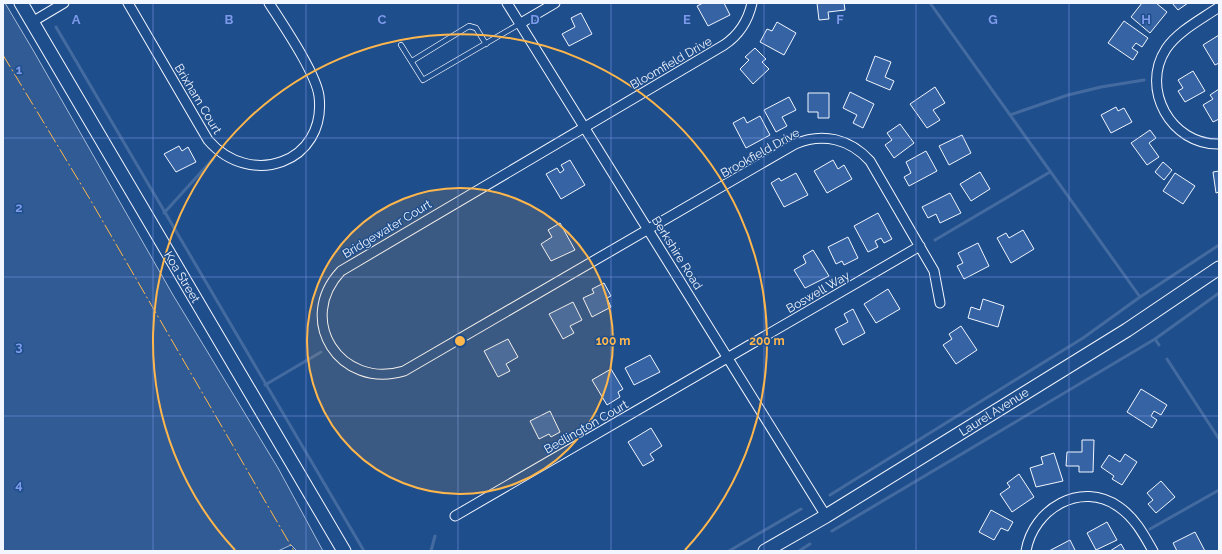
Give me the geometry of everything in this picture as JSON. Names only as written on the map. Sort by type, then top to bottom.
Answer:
[{"type":"main road","name":"Koa Street","points":[[21,3],[344,551]]},
{"type":"main road","name":"Laurel Avenue","points":[[765,551],[826,516],[1127,330],[1219,268]]},
{"type":"street","points":[[32,22],[64,3]]},
{"type":"street","name":"Brixham Court","points":[[128,3],[208,140],[224,155],[236,162],[258,166],[282,162],[302,149],[314,133],[319,115],[319,96],[313,76],[269,3]]},
{"type":"street","name":"Berkshire Road","points":[[507,3],[521,23],[826,516]]},
{"type":"street","points":[[521,23],[555,3]]},
{"type":"street","name":"Bloomfield Drive","points":[[585,127],[730,41],[744,25],[752,3]]},
{"type":"street","points":[[1219,7],[1170,44],[1161,58],[1157,79],[1157,91],[1161,105],[1167,117],[1176,127],[1195,140],[1219,144]]},
{"type":"street","name":"Bridgewater Court","points":[[585,127],[341,271],[328,288],[324,298],[322,311],[323,324],[333,350],[341,359],[362,372],[385,375],[404,371],[649,230]]},
{"type":"street","name":"Brookfield Drive","points":[[649,230],[795,144],[804,140],[824,137],[845,142],[854,146],[870,161],[920,246],[934,271],[940,304]]},
{"type":"street","name":"Boswell Way","points":[[729,358],[920,246]]},
{"type":"street","name":"Bedlington Court","points":[[455,516],[729,358]]},
{"type":"street","points":[[1026,551],[1030,534],[1035,525],[1046,512],[1069,499],[1087,497],[1106,500],[1122,510],[1139,526],[1153,551]]},
{"type":"lane","points":[[402,45],[423,80],[521,23]]},
{"type":"lane","points":[[412,61],[469,26],[476,28],[486,44]]},
{"type":"shaded area","points":[[3,3],[5,3],[33,50],[173,295],[278,468],[323,551],[297,551],[291,545],[278,551],[3,551]]},
{"type":"building","points":[[703,3],[724,3],[730,15],[708,26],[697,6]]},
{"type":"building","points":[[817,3],[844,3],[845,10],[828,12],[829,19],[819,20]]},
{"type":"building","points":[[1142,3],[1156,3],[1167,12],[1150,33],[1131,17]]},
{"type":"building","points":[[1172,3],[1188,3],[1178,10]]},
{"type":"building","points":[[581,13],[592,34],[569,46],[562,34],[575,27],[571,18]]},
{"type":"building","points":[[1124,21],[1148,38],[1142,47],[1136,43],[1132,48],[1138,52],[1133,60],[1108,43]]},
{"type":"building","points":[[777,22],[796,33],[784,55],[760,42],[767,29],[772,31]]},
{"type":"building","points":[[1219,35],[1219,63],[1215,65],[1203,45]]},
{"type":"building","points":[[755,48],[766,59],[762,62],[769,69],[753,84],[740,69],[749,60],[745,57]]},
{"type":"building","points":[[875,56],[891,62],[885,77],[894,81],[890,90],[866,80]]},
{"type":"building","points":[[1193,71],[1205,91],[1185,102],[1178,91],[1183,88],[1178,80]]},
{"type":"building","points":[[935,87],[945,103],[933,110],[940,120],[927,128],[910,104]]},
{"type":"building","points":[[1219,89],[1219,119],[1213,122],[1203,105],[1213,99],[1210,95]]},
{"type":"building","points":[[850,92],[874,104],[863,128],[853,123],[857,115],[843,108]]},
{"type":"building","points":[[808,93],[829,93],[829,118],[818,118],[818,112],[808,112]]},
{"type":"building","points":[[789,97],[796,110],[782,117],[787,126],[776,132],[764,110]]},
{"type":"building","points":[[1116,107],[1118,111],[1124,108],[1132,122],[1111,133],[1101,115]]},
{"type":"building","points":[[760,116],[770,135],[746,148],[733,123],[744,117],[747,123]]},
{"type":"building","points":[[900,124],[914,143],[894,158],[885,145],[892,140],[887,133]]},
{"type":"building","points":[[1150,130],[1156,138],[1149,143],[1159,157],[1147,165],[1131,143]]},
{"type":"building","points":[[962,135],[971,153],[949,165],[939,146]]},
{"type":"building","points":[[179,146],[182,151],[188,147],[196,162],[176,172],[164,154]]},
{"type":"building","points":[[926,151],[937,171],[909,186],[904,177],[911,173],[906,162]]},
{"type":"building","points":[[570,160],[585,185],[561,199],[546,174],[557,168],[560,173],[564,170],[561,165]]},
{"type":"building","points":[[833,160],[838,169],[844,165],[852,179],[827,193],[814,171]]},
{"type":"building","points":[[1163,162],[1172,170],[1164,180],[1155,172]]},
{"type":"building","points":[[1219,171],[1219,192],[1216,193],[1213,172]]},
{"type":"building","points":[[980,172],[990,189],[971,201],[960,184]]},
{"type":"building","points":[[796,173],[808,195],[784,207],[771,183],[779,178],[781,181]]},
{"type":"building","points":[[1175,173],[1195,186],[1183,204],[1163,191]]},
{"type":"building","points":[[950,193],[961,213],[940,223],[936,214],[928,218],[922,207]]},
{"type":"building","points":[[878,213],[892,239],[884,243],[881,238],[875,241],[878,247],[868,252],[854,226]]},
{"type":"building","points":[[560,223],[575,250],[551,261],[541,244],[552,237],[548,230]]},
{"type":"building","points":[[1023,230],[1034,249],[1011,263],[997,238],[1006,233],[1009,238]]},
{"type":"building","points":[[848,237],[858,258],[844,265],[842,261],[836,264],[828,247]]},
{"type":"building","points":[[978,243],[989,266],[964,279],[957,266],[963,263],[958,253]]},
{"type":"building","points":[[813,250],[829,276],[805,288],[794,270],[806,263],[803,256]]},
{"type":"building","points":[[604,283],[611,296],[607,298],[611,307],[592,317],[583,298],[594,293],[592,289]]},
{"type":"building","points":[[888,289],[900,309],[876,323],[864,304]]},
{"type":"building","points":[[983,299],[1004,306],[998,327],[968,318],[971,307],[980,310]]},
{"type":"building","points":[[573,302],[582,320],[570,326],[574,333],[563,339],[549,314]]},
{"type":"building","points":[[853,309],[865,333],[843,345],[835,329],[848,322],[844,314]]},
{"type":"building","points":[[961,326],[977,350],[956,364],[943,345],[952,339],[949,334]]},
{"type":"building","points":[[508,339],[518,357],[506,364],[510,371],[498,377],[484,351]]},
{"type":"building","points":[[650,355],[660,372],[634,385],[625,368]]},
{"type":"building","points":[[611,369],[623,389],[618,392],[620,397],[607,405],[592,380]]},
{"type":"building","points":[[1141,389],[1167,405],[1161,415],[1154,411],[1151,416],[1157,420],[1152,428],[1127,412]]},
{"type":"building","points":[[550,411],[560,432],[551,437],[549,434],[539,439],[530,421]]},
{"type":"building","points":[[651,428],[662,446],[650,454],[654,460],[643,466],[628,442]]},
{"type":"building","points":[[1082,440],[1094,440],[1093,472],[1079,472],[1079,466],[1066,466],[1067,452],[1082,452]]},
{"type":"building","points":[[1054,453],[1063,481],[1036,487],[1030,468],[1043,464],[1041,457]]},
{"type":"building","points":[[1125,454],[1137,462],[1122,485],[1112,479],[1114,476],[1101,467],[1109,455],[1120,462]]},
{"type":"building","points":[[1019,474],[1034,497],[1012,512],[1000,494],[1010,487],[1007,483]]},
{"type":"building","points":[[1161,481],[1175,497],[1156,513],[1148,504],[1153,500],[1147,493]]},
{"type":"building","points":[[991,510],[1013,522],[1008,531],[1001,528],[994,540],[979,532]]},
{"type":"building","points":[[1107,522],[1117,540],[1096,550],[1087,533]]},
{"type":"building","points":[[1195,532],[1205,551],[1177,551],[1173,543]]},
{"type":"building","points":[[1070,540],[1075,550],[1074,551],[1049,551]]},
{"type":"building","points":[[1121,544],[1125,551],[1110,551]]},
{"type":"waterway","points":[[930,3],[1140,297]]},
{"type":"waterway","points":[[56,27],[364,551]]},
{"type":"waterway","points":[[1010,115],[1068,95],[1101,87],[1144,80]]},
{"type":"waterway","points":[[164,213],[213,159]]},
{"type":"waterway","points":[[935,240],[1050,172]]},
{"type":"waterway","points":[[830,495],[1083,338],[1140,297],[1219,245]]},
{"type":"waterway","points":[[832,531],[1155,339],[1219,293]]},
{"type":"waterway","points":[[1155,339],[1159,345]]},
{"type":"waterway","points":[[265,385],[321,352]]},
{"type":"waterway","points":[[1167,359],[1219,439]]},
{"type":"waterway","points":[[1150,529],[1219,490]]},
{"type":"waterway","points":[[729,551],[801,509]]},
{"type":"waterway","points":[[431,551],[435,536]]},
{"type":"waterway","points":[[799,551],[810,544]]},
{"type":"power","points":[[3,55],[91,201],[294,551]]}]
